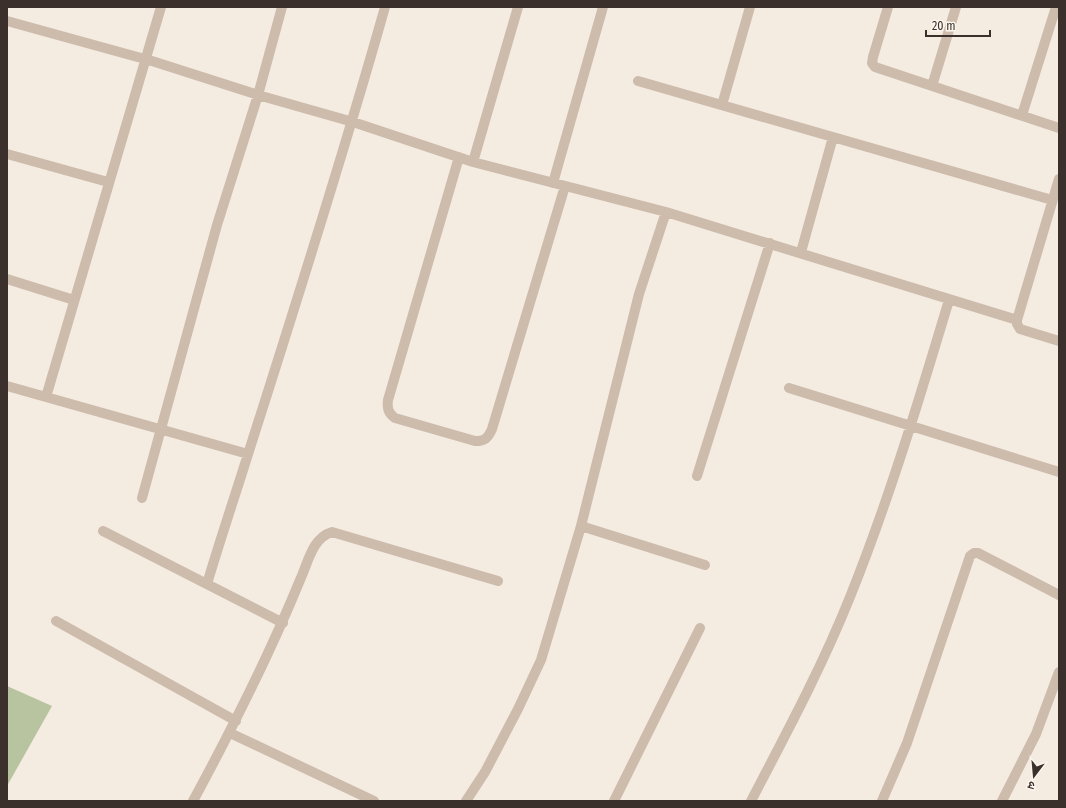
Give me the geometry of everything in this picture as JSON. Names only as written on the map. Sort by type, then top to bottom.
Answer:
[{"type":"street","points":[[46,397],[108,182],[161,7]]},
{"type":"street","points":[[142,498],[217,225],[258,95],[282,7]]},
{"type":"street","points":[[207,584],[226,518],[248,454],[353,122],[385,7]]},
{"type":"street","points":[[473,162],[518,7]]},
{"type":"street","points":[[553,183],[603,7]]},
{"type":"street","points":[[722,105],[750,7]]},
{"type":"street","points":[[888,7],[873,57],[872,63],[875,67],[1059,128]]},
{"type":"street","points":[[932,86],[956,7]]},
{"type":"street","points":[[1022,115],[1056,7]]},
{"type":"street","points":[[7,21],[145,60],[258,95],[353,122],[473,162],[666,212],[801,252],[949,300],[1017,320]]},
{"type":"street","points":[[638,81],[1052,200]]},
{"type":"street","points":[[801,252],[833,137]]},
{"type":"street","points":[[7,154],[108,182]]},
{"type":"street","points":[[459,157],[388,400],[387,408],[390,414],[395,418],[475,441],[483,441],[489,436],[492,429],[565,186]]},
{"type":"street","points":[[1059,179],[1017,320],[1017,324],[1020,329],[1059,341]]},
{"type":"street","points":[[466,801],[485,772],[518,710],[541,660],[581,526],[639,294],[666,212]]},
{"type":"street","points":[[698,476],[770,243]]},
{"type":"street","points":[[7,279],[74,300]]},
{"type":"street","points":[[751,801],[812,683],[850,598],[876,528],[910,427],[949,300]]},
{"type":"street","points":[[7,386],[248,454]]},
{"type":"street","points":[[789,388],[910,427],[1059,472]]},
{"type":"street","points":[[581,526],[705,565]]},
{"type":"street","points":[[103,531],[283,623]]},
{"type":"street","points":[[193,801],[230,733],[283,623],[315,544],[319,538],[332,532],[498,581]]},
{"type":"street","points":[[882,801],[907,743],[970,556],[978,552],[1059,596]]},
{"type":"street","points":[[56,621],[236,721]]},
{"type":"street","points":[[614,801],[700,628]]},
{"type":"street","points":[[1002,801],[1036,734],[1059,672]]},
{"type":"street","points":[[230,733],[374,801]]},
{"type":"green space","points":[[7,686],[52,706],[7,786]]}]
